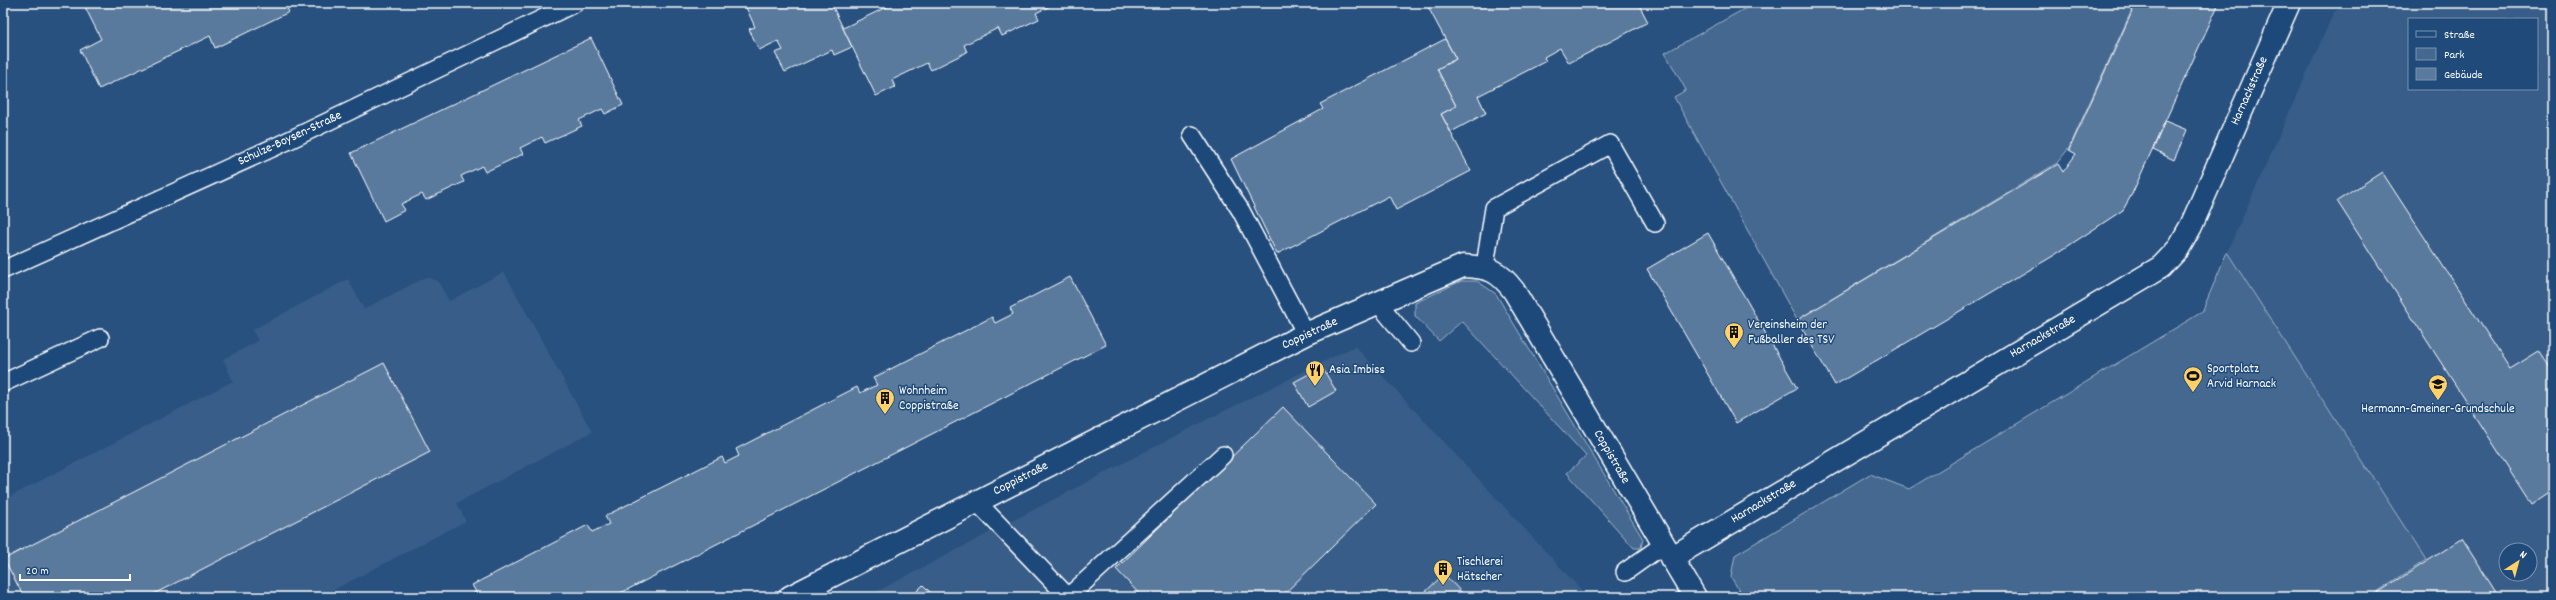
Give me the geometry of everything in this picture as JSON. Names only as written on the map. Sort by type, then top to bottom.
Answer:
[{"type":"street","name":"Harnackstraße","points":[[1667,551],[2161,267],[2178,249],[2191,226],[2289,3]]},
{"type":"street","name":"Coppistraße","points":[[790,597],[1306,334],[1379,304],[1463,266],[1485,266],[1506,280],[1514,291],[1695,597]]},
{"type":"lane","name":"Schulze-Boysen-Straße","points":[[3,270],[280,145],[575,3]]},
{"type":"lane","points":[[1192,135],[1241,211],[1306,334]]},
{"type":"lane","points":[[1485,266],[1494,208],[1610,144],[1655,223]]},
{"type":"lane","points":[[1379,304],[1411,342]]},
{"type":"lane","points":[[3,383],[100,338]]},
{"type":"lane","points":[[977,502],[1068,597],[1223,455]]},
{"type":"lane","points":[[1625,572],[1667,551]]},
{"type":"shaded area","name":"Hermann-Gmeiner-Grundschule","points":[[2350,3],[2553,3],[2553,597],[2369,597],[2426,560],[2227,252],[2334,12]]},
{"type":"shaded area","points":[[504,272],[592,432],[457,503],[466,521],[320,597],[3,597],[3,500],[233,381],[223,359],[258,341],[252,330],[348,279],[364,309],[426,277],[438,281],[449,301]]},
{"type":"shaded area","points":[[1355,346],[1588,597],[866,597],[1206,420]]},
{"type":"green space","points":[[1755,3],[2135,3],[2069,148],[2057,163],[1797,320],[1674,97],[1686,90],[1665,53]]},
{"type":"green space","name":"Sportplatz Arvid Harnack","points":[[2227,252],[2426,560],[2369,597],[1743,597],[1731,577],[1735,555],[1870,474],[1909,489],[2202,312]]},
{"type":"green space","points":[[1461,281],[1477,281],[1496,294],[1643,539],[1641,548],[1634,548],[1567,473],[1586,456],[1462,321],[1439,341],[1415,316],[1415,303]]},
{"type":"building","points":[[83,3],[284,3],[289,12],[215,48],[210,36],[99,89],[80,50],[101,39]]},
{"type":"building","points":[[744,3],[831,3],[852,47],[834,55],[832,50],[785,72],[775,53],[783,50],[778,41],[759,50],[749,29],[755,27]]},
{"type":"building","points":[[895,3],[1056,3],[1036,13],[1039,19],[1002,36],[998,28],[964,45],[967,52],[931,70],[927,63],[892,80],[895,87],[876,96],[843,28]]},
{"type":"building","points":[[1437,3],[1638,3],[1648,22],[1569,63],[1560,48],[1544,57],[1546,61],[1478,96],[1486,113],[1451,132],[1441,114],[1456,106],[1437,69],[1456,59],[1428,7]]},
{"type":"building","points":[[2136,3],[2219,3],[2132,194],[2123,210],[2053,256],[1835,385],[1797,320],[2058,164],[2063,172],[2076,154],[2069,150]]},
{"type":"building","points":[[591,38],[623,105],[605,114],[602,109],[579,120],[582,126],[545,143],[542,137],[520,148],[523,154],[485,172],[482,166],[461,176],[464,182],[426,200],[422,194],[401,204],[405,210],[384,221],[351,153]]},
{"type":"building","points":[[1445,39],[1456,59],[1437,69],[1456,106],[1441,114],[1471,171],[1396,210],[1389,196],[1277,254],[1231,159],[1323,109],[1320,104]]},
{"type":"building","points":[[2165,121],[2187,130],[2174,160],[2153,150]]},
{"type":"building","points":[[2382,172],[2510,369],[2539,351],[2553,372],[2553,432],[2551,433],[2553,437],[2553,490],[2532,504],[2337,201]]},
{"type":"building","name":"Vereinsheim der Fußballer des TSV","points":[[1708,233],[1797,388],[1736,423],[1647,269]]},
{"type":"building","name":"Wohnheim Coppistraße","points":[[1070,277],[1106,345],[613,597],[467,597],[476,592],[472,585],[588,525],[592,532],[609,524],[605,516],[722,457],[725,463],[739,456],[736,449],[857,387],[860,393],[877,385],[873,378],[992,317],[995,323],[1013,314],[1010,308]]},
{"type":"building","points":[[384,363],[430,452],[148,597],[24,597],[4,559]]},
{"type":"building","name":"Asia Imbiss","points":[[1322,367],[1336,391],[1308,407],[1294,382]]},
{"type":"building","points":[[1283,407],[1376,504],[1281,597],[1142,597],[1116,569]]},
{"type":"building","points":[[2462,539],[2499,597],[2371,597]]},
{"type":"building","name":"Tischlerei Hätscher","points":[[1444,574],[1466,597],[1420,597]]},
{"type":"building","points":[[923,585],[935,597],[911,597]]},
{"type":"building","points":[[622,592],[625,597],[613,597]]},
{"type":"place","name":"Vereinsheim der Fußballer des TSV","points":[[1734,349]]},
{"type":"place","name":"Asia Imbiss","points":[[1315,387]]},
{"type":"place","name":"Sportplatz Arvid Harnack","points":[[2193,393]]},
{"type":"place","name":"Hermann-Gmeiner-Grundschule","points":[[2438,401]]},
{"type":"place","name":"Wohnheim Coppistraße","points":[[885,415]]},
{"type":"place","name":"Tischlerei Hätscher","points":[[1443,586]]}]
